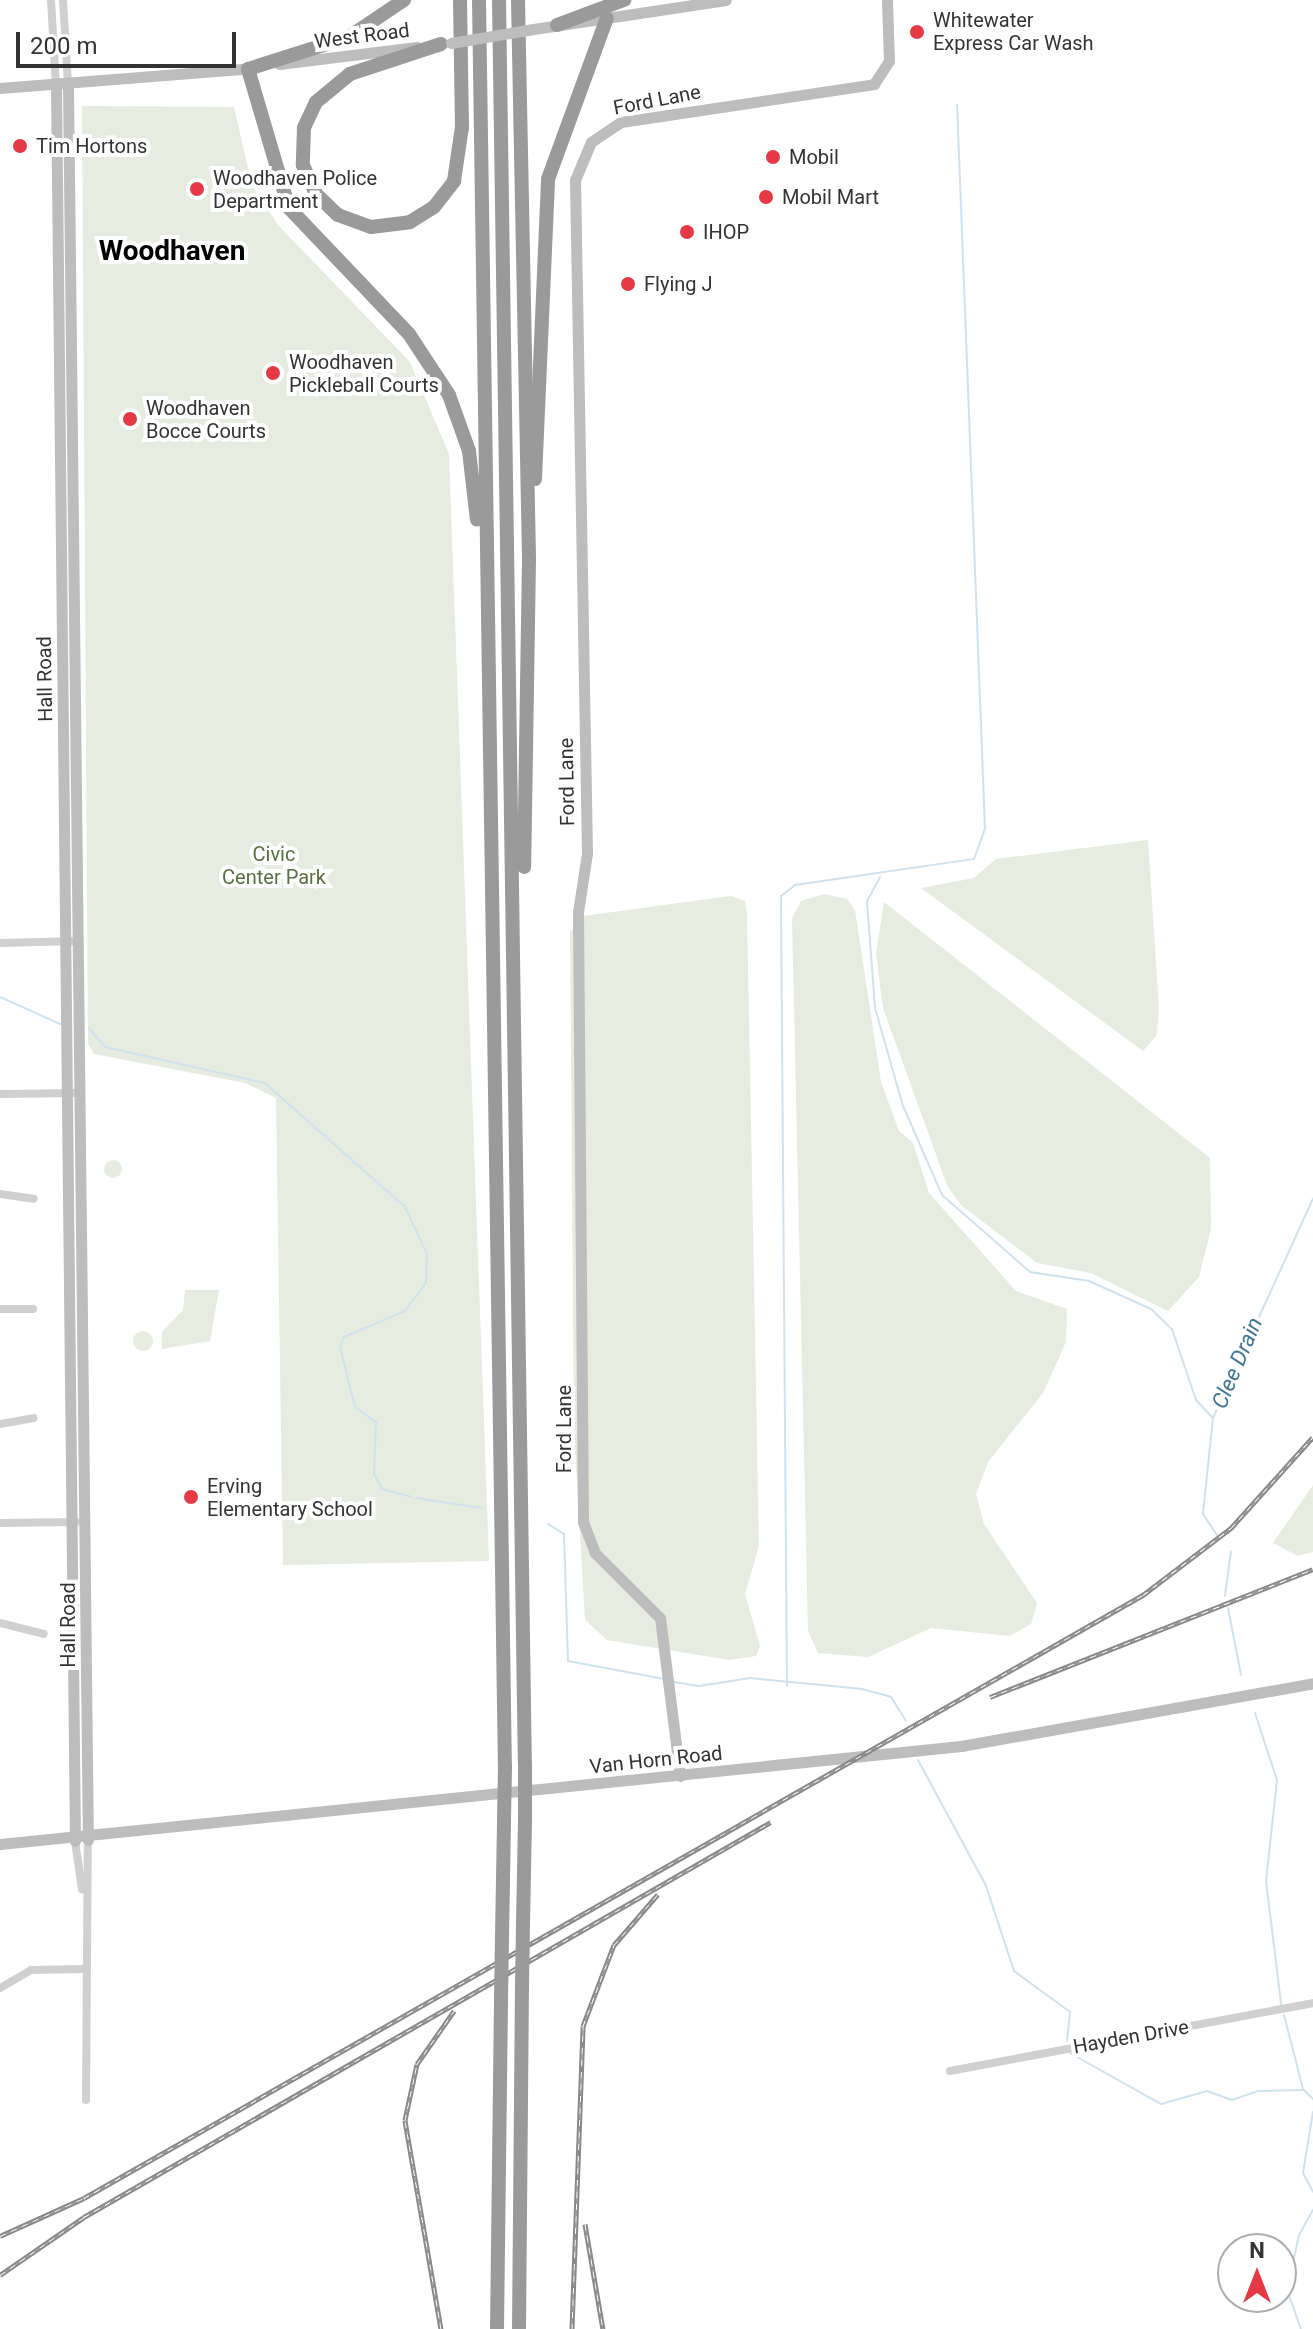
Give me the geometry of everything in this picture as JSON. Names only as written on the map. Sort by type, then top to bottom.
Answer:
[{"type":"highway","points":[[404,0],[349,37],[248,69],[289,208],[404,328],[449,395],[469,451],[487,615]]},
{"type":"highway","points":[[446,44],[350,74],[316,102],[304,128],[303,165],[316,194],[338,215],[397,226],[434,207],[454,181],[462,127],[460,0]]},
{"type":"highway","points":[[479,0],[505,1766],[497,2329]]},
{"type":"highway","points":[[499,0],[517,933],[525,1764],[519,2329]]},
{"type":"highway","points":[[517,933],[524,892],[529,559],[518,0]]},
{"type":"highway","points":[[557,25],[624,0]]},
{"type":"highway","points":[[529,559],[548,179],[607,18]]},
{"type":"street","name":"Hall Road","points":[[51,0],[62,86]]},
{"type":"street","name":"West Road","points":[[0,88],[62,86],[248,69],[446,44],[726,0]]},
{"type":"street","name":"Ford Lane","points":[[680,1776],[660,1618],[595,1553],[583,1522],[578,912],[587,853],[575,180],[591,142],[621,122],[874,84],[889,61],[887,0]]},
{"type":"street","name":"Hall Road","points":[[63,4],[82,1969],[86,2100]]},
{"type":"street","points":[[54,10],[63,4]]},
{"type":"street","points":[[0,943],[73,941]]},
{"type":"street","points":[[0,1094],[75,1093]]},
{"type":"street","points":[[0,1194],[34,1199]]},
{"type":"street","points":[[0,1309],[33,1309]]},
{"type":"street","points":[[0,1424],[33,1418]]},
{"type":"street","points":[[0,1523],[79,1522]]},
{"type":"street","points":[[0,1623],[44,1634]]},
{"type":"street","name":"Van Horn Road","points":[[0,1844],[81,1840],[987,1742],[1313,1683]]},
{"type":"street","points":[[0,1988],[31,1970],[82,1969]]},
{"type":"street","name":"Hayden Drive","points":[[950,2071],[1313,2003]]},
{"type":"green space","name":"Civic Center Park","points":[[82,106],[234,107],[252,185],[278,225],[410,362],[449,454],[489,1561],[283,1565],[276,1098],[245,1083],[94,1054],[88,1044]]},
{"type":"green space","points":[[1148,840],[1159,1010],[1157,1035],[1143,1051],[921,888],[974,878],[996,859]]},
{"type":"green space","points":[[824,894],[847,899],[855,910],[881,1082],[899,1131],[913,1143],[929,1193],[1016,1291],[1067,1309],[1066,1342],[1043,1393],[988,1462],[976,1494],[984,1524],[1037,1603],[1031,1624],[1010,1636],[931,1628],[868,1657],[818,1653],[808,1631],[792,918],[801,901]]},
{"type":"green space","points":[[731,896],[745,901],[747,914],[759,1546],[745,1594],[760,1646],[756,1656],[729,1660],[607,1640],[585,1620],[574,1432],[570,933],[583,916]]},
{"type":"green space","points":[[884,902],[1210,1158],[1211,1229],[1199,1277],[1168,1311],[1091,1273],[1037,1263],[961,1205],[947,1185],[883,1008],[876,954]]},
{"type":"green space","points":[[113,1160],[122,1169],[113,1178],[104,1169]]},
{"type":"green space","points":[[185,1290],[219,1290],[210,1341],[162,1349],[162,1332],[183,1310]]},
{"type":"green space","points":[[143,1331],[150,1334],[153,1341],[150,1348],[143,1351],[136,1348],[133,1341],[136,1334]]},
{"type":"green space","points":[[1313,1485],[1313,1552],[1298,1556],[1273,1543]]},
{"type":"waterway","points":[[787,1686],[781,896],[795,885],[974,859],[985,829],[957,105]]},
{"type":"waterway","points":[[880,877],[867,901],[875,1008],[903,1106],[942,1195],[1030,1272],[1089,1281],[1151,1309],[1172,1329],[1196,1400],[1213,1418]]},
{"type":"waterway","points":[[0,997],[60,1024]]},
{"type":"waterway","points":[[89,1028],[105,1047],[265,1083],[405,1207],[427,1254],[426,1283],[405,1311],[344,1337],[340,1347],[355,1407],[376,1422],[374,1474],[382,1489],[411,1497]]},
{"type":"waterway","name":"Clee Drain","points":[[1217,1535],[1203,1514],[1213,1418],[1313,1199]]},
{"type":"waterway","points":[[416,1498],[481,1508]]},
{"type":"waterway","points":[[548,1524],[564,1534],[568,1661],[664,1679]]},
{"type":"waterway","name":"Clee Drain","points":[[1225,1596],[1231,1551]]},
{"type":"waterway","name":"Clee Drain","points":[[1228,1608],[1241,1675]]},
{"type":"waterway","points":[[674,1682],[699,1686],[750,1678],[862,1689],[891,1697],[906,1721]]},
{"type":"waterway","name":"Clee Drain","points":[[1255,1713],[1277,1780],[1266,1881],[1281,2004]]},
{"type":"waterway","points":[[918,1760],[986,1886],[1014,1971],[1070,2012],[1067,2041]]},
{"type":"waterway","name":"Clee Drain","points":[[1284,2015],[1303,2089]]},
{"type":"waterway","points":[[1070,2053],[1161,2104],[1207,2091],[1232,2100],[1258,2091],[1304,2090],[1313,2099]]},
{"type":"waterway","points":[[1313,2112],[1303,2173],[1313,2192]]},
{"type":"waterway","points":[[1301,2329],[1287,2290],[1299,2235],[1313,2210]]},
{"type":"railway","points":[[0,2236],[84,2198],[1143,1595],[1231,1528],[1313,1437]]},
{"type":"railway","points":[[990,1697],[1313,1569]]},
{"type":"railway","points":[[0,2275],[84,2217],[771,1822]]},
{"type":"railway","points":[[572,2329],[583,2026],[614,1945],[658,1894]]},
{"type":"railway","points":[[441,2329],[405,2120],[417,2064],[454,2011]]},
{"type":"railway","points":[[585,2224],[603,2329]]},
{"type":"place","name":"Whitewater Express Car Wash","points":[[917,32]]},
{"type":"place","name":"Tim Hortons","points":[[20,146]]},
{"type":"place","name":"Mobil","points":[[773,157]]},
{"type":"place","name":"Woodhaven Police Department","points":[[197,189]]},
{"type":"place","name":"Mobil Mart","points":[[766,197]]},
{"type":"place","name":"IHOP","points":[[687,232]]},
{"type":"place","name":"Flying J","points":[[628,284]]},
{"type":"place","name":"Woodhaven Pickleball Courts","points":[[273,373]]},
{"type":"place","name":"Woodhaven Bocce Courts","points":[[130,419]]},
{"type":"place","name":"Erving Elementary School","points":[[191,1497]]},
{"type":"district","name":"Woodhaven","points":[[172,251]]}]
